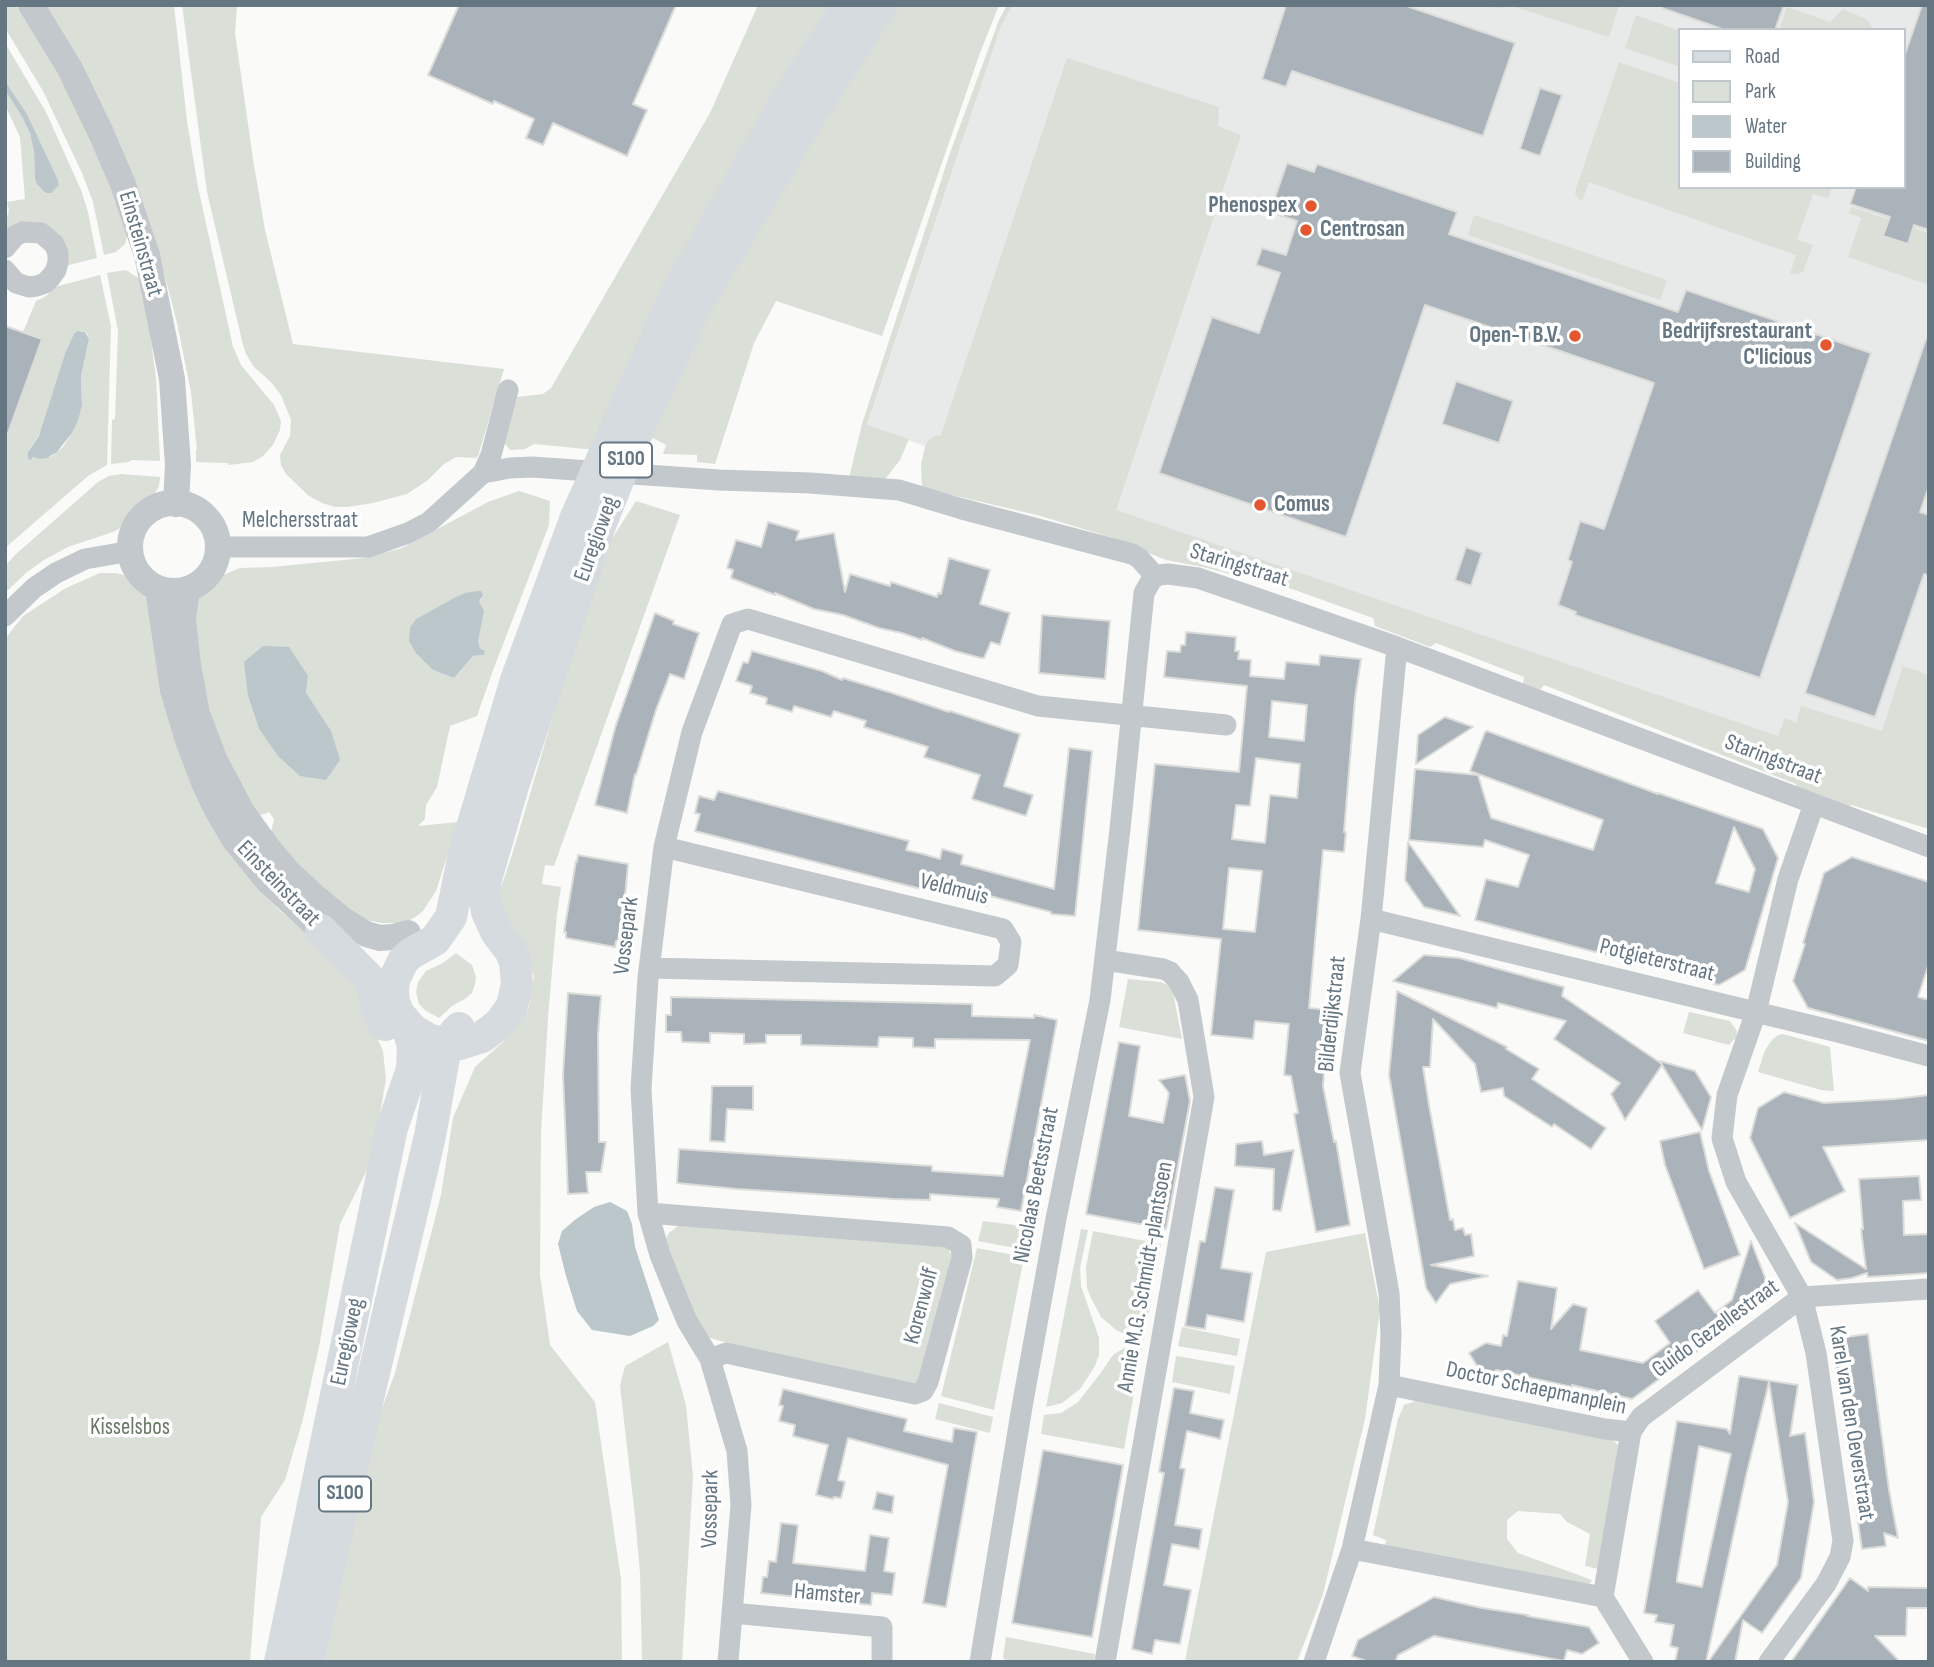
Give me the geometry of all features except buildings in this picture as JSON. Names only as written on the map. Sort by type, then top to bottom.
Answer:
[{"type":"main road","name":"Euregioweg","points":[[427,928],[451,917],[464,854],[516,680],[576,517],[623,410],[677,292],[792,91],[849,5]]},
{"type":"main road","name":"Euregioweg","points":[[308,1662],[430,1136],[462,1053],[460,1043],[491,1031],[512,1006],[517,973],[511,952],[496,932],[487,912],[484,893],[486,879],[513,786],[599,528],[643,418],[698,302],[814,109],[881,5]]},
{"type":"main road","points":[[393,990],[397,970],[403,961],[435,940],[427,928]]},
{"type":"main road","points":[[427,928],[464,931],[481,940],[490,949],[499,971],[496,996],[491,1006],[483,1016],[454,1032],[460,1043]]},
{"type":"main road","points":[[321,930],[368,977],[380,1018],[394,1042],[397,1052],[392,1128]]},
{"type":"main road","name":"Euregioweg","points":[[280,1662],[392,1128],[412,1069],[413,1046],[407,1023],[394,1002],[393,990]]},
{"type":"main road","points":[[407,1023],[421,1036],[430,1040],[460,1043]]},
{"type":"street","name":"Einsteinstraat","points":[[31,5],[70,69],[102,133],[122,182],[146,255],[172,380],[178,465],[176,503]]},
{"type":"street","points":[[5,248],[15,236],[23,232],[41,233],[54,244],[58,261],[51,277],[37,286],[22,286],[16,283],[5,270]]},
{"type":"street","name":"Melchersstraat","points":[[220,547],[368,547],[408,533],[429,522],[483,473],[491,455],[508,390]]},
{"type":"street","name":"Staringstraat","points":[[483,473],[533,467],[899,490],[1132,554],[1156,577],[1173,574],[1198,578],[1397,647],[1929,846]]},
{"type":"street","points":[[176,503],[200,512],[210,522],[220,547],[211,572],[198,584],[174,591],[149,583],[134,564],[131,551],[132,536],[142,517],[161,505],[176,503]]},
{"type":"street","points":[[5,616],[34,588],[56,573],[85,559],[131,551]]},
{"type":"street","name":"Nicolaas Beetsstraat","points":[[980,1662],[1032,1350],[1100,1000],[1144,593],[1156,577]]},
{"type":"street","name":"Einsteinstraat","points":[[158,588],[173,690],[188,740],[216,808],[229,831],[268,881],[321,930],[369,957],[386,975],[393,990]]},
{"type":"street","name":"Einsteinstraat","points":[[187,589],[183,619],[197,714],[215,761],[243,812],[268,848],[288,872],[336,914],[366,934],[393,937],[427,928]]},
{"type":"street","name":"Vossepark","points":[[729,1662],[741,1506],[737,1451],[710,1359],[687,1321],[660,1255],[648,1213],[641,1089],[649,968],[664,847],[692,732],[732,624],[748,619],[1038,706],[1132,716]]},
{"type":"street","name":"Bilderdijkstraat","points":[[1389,1385],[1389,1293],[1350,1073],[1371,919],[1397,647]]},
{"type":"street","points":[[1132,716],[1226,725]]},
{"type":"street","name":"Karel van den Oeverstraat","points":[[1769,1662],[1826,1584],[1840,1557],[1843,1541],[1816,1353],[1802,1297],[1736,1182],[1722,1138],[1727,1096],[1756,1012],[1788,879],[1815,804]]},
{"type":"street","name":"Veldmuis","points":[[649,968],[995,976],[1008,965],[1011,942],[1003,929],[664,847]]},
{"type":"street","name":"Potgieterstraat","points":[[1371,919],[1929,1056]]},
{"type":"street","name":"Annie M.G. Schmidt-plantsoen","points":[[1105,960],[1163,969],[1179,982],[1188,1000],[1204,1097],[1105,1662]]},
{"type":"street","name":"Korenwolf","points":[[648,1213],[948,1237],[961,1245],[962,1258],[929,1382],[923,1391],[915,1394],[726,1353],[710,1359]]},
{"type":"street","name":"Guido Gezellestraat","points":[[1631,1432],[1641,1417],[1802,1297],[1929,1289]]},
{"type":"street","points":[[1314,1662],[1352,1549],[1389,1385]]},
{"type":"street","name":"Doctor Schaepmanplein","points":[[1389,1385],[1631,1432],[1603,1597]]},
{"type":"street","points":[[1352,1549],[1603,1597],[1643,1662]]},
{"type":"street","name":"Hamster","points":[[732,1613],[882,1627],[882,1662]]},
{"type":"shaded area","points":[[1013,5],[1929,5],[1929,806],[1117,512],[867,426],[1001,26]]},
{"type":"green space","points":[[5,5],[16,5],[60,78],[86,128],[127,236],[125,244],[116,252],[104,255],[93,202],[82,173],[43,91],[5,28]]},
{"type":"green space","points":[[44,5],[174,5],[187,121],[198,187],[233,347],[241,365],[274,405],[281,421],[273,445],[253,462],[228,465],[196,462],[191,392],[157,246]]},
{"type":"green space","points":[[182,5],[237,5],[235,33],[253,159],[265,230],[293,344],[504,369],[476,458],[456,457],[407,494],[347,507],[335,507],[309,496],[286,474],[280,455],[290,436],[291,420],[281,395],[254,367],[243,345],[207,192]]},
{"type":"green space","points":[[758,5],[834,5],[596,450],[534,444],[525,449],[510,450],[504,443],[517,397],[543,394],[551,388],[710,113]]},
{"type":"green space","points":[[887,5],[999,5],[882,336],[776,301],[754,343],[715,464],[697,462],[697,455],[663,454],[666,445],[649,436],[699,326]]},
{"type":"green space","points":[[1007,5],[1013,5],[1001,26],[867,425],[909,439],[900,460],[882,483],[849,478],[862,424],[950,153]]},
{"type":"green space","points":[[1484,5],[1619,5],[1609,37],[1512,6],[1499,8]]},
{"type":"green space","points":[[1787,7],[1830,22],[1843,9],[1864,18],[1873,28],[1780,28]]},
{"type":"green space","points":[[1636,15],[1678,30],[1678,66],[1625,48]]},
{"type":"green space","points":[[5,43],[46,112],[81,190],[97,258],[65,266],[66,250],[5,233],[5,216],[9,210],[7,202],[25,199],[20,137],[5,105],[5,85],[30,133],[35,179],[59,185],[27,114],[5,81]]},
{"type":"green space","points":[[1067,58],[1219,107],[1218,126],[1241,135],[1116,510],[1778,736],[1785,718],[1796,723],[1801,706],[1882,731],[1903,666],[1929,675],[1929,829],[1851,805],[1848,809],[1795,790],[1796,784],[1544,685],[1540,690],[1523,684],[1524,677],[1436,643],[1430,647],[1375,626],[1373,618],[1236,569],[1230,574],[1166,560],[1110,537],[1037,515],[922,488],[921,464],[925,447],[935,436],[941,435]]},
{"type":"green space","points":[[1619,62],[1678,82],[1678,189],[1831,189],[1828,198],[1813,194],[1797,239],[1813,245],[1803,272],[1797,274],[1790,274],[1796,255],[1589,182],[1582,201],[1575,192]]},
{"type":"green space","points":[[1851,207],[1929,233],[1929,285],[1848,257],[1861,218],[1849,213]]},
{"type":"green space","points":[[1474,215],[1667,280],[1660,300],[1468,235]]},
{"type":"green space","points":[[126,270],[140,279],[150,333],[156,378],[160,461],[133,460],[111,464],[118,331],[107,273]]},
{"type":"green space","points":[[100,275],[111,326],[107,465],[88,476],[5,548],[5,440],[41,339],[23,332],[36,301],[55,287]],"holes":[[[81,331],[86,332],[89,339],[81,376],[82,401],[72,433],[63,447],[52,456],[28,459],[28,452],[41,432],[69,344]]]},
{"type":"green space","points":[[121,474],[160,477],[159,486],[152,499],[122,527],[68,547],[44,560],[5,593],[5,566],[15,555],[98,482]]},
{"type":"green space","points":[[519,491],[550,501],[549,525],[477,716],[450,726],[437,787],[426,805],[425,819],[418,826],[458,822],[436,891],[423,911],[402,923],[381,923],[363,919],[345,910],[270,837],[274,819],[269,812],[254,818],[219,751],[193,652],[196,600],[223,575],[240,568],[364,558],[402,548],[488,502]],"holes":[[[465,593],[482,598],[479,602],[478,641],[480,648],[485,651],[484,655],[473,656],[454,678],[433,670],[416,619]],[[308,676],[306,693],[278,756],[259,729],[248,696]]]},
{"type":"green space","points":[[636,501],[680,515],[554,866],[545,865],[542,884],[561,887],[548,1017],[541,1133],[540,1275],[550,1345],[595,1402],[621,1579],[622,1662],[318,1662],[359,1471],[395,1373],[441,1195],[453,1118],[475,1067],[504,1041],[528,1010],[534,976],[499,908],[500,890],[606,548]]},
{"type":"green space","name":"Kisselsbos","points":[[100,573],[128,576],[148,596],[257,887],[279,910],[347,967],[383,1051],[386,1079],[372,1160],[340,1224],[319,1347],[303,1419],[285,1480],[261,1517],[250,1662],[5,1662],[5,639],[23,616],[66,588]]},
{"type":"green space","points":[[456,953],[472,965],[475,984],[472,993],[439,1018],[419,1004],[416,992],[418,982],[426,971]]},
{"type":"green space","points":[[1128,979],[1161,982],[1169,986],[1173,992],[1182,1039],[1119,1027]]},
{"type":"green space","points":[[1689,1012],[1730,1021],[1737,1031],[1736,1040],[1729,1045],[1683,1033]]},
{"type":"green space","points":[[1783,1034],[1830,1047],[1834,1091],[1821,1090],[1758,1072],[1765,1050],[1772,1040]]},
{"type":"green space","points":[[983,1221],[1030,1227],[1025,1250],[978,1241]]},
{"type":"green space","points":[[679,1225],[947,1246],[953,1259],[921,1382],[906,1387],[705,1337],[680,1288],[666,1239]]},
{"type":"green space","points":[[1081,1229],[1088,1230],[1080,1268],[1081,1286],[1099,1338],[1099,1355],[1080,1389],[1062,1403],[1046,1407]]},
{"type":"green space","points":[[1093,1231],[1161,1244],[1144,1340],[1116,1330],[1101,1317],[1091,1298],[1087,1288],[1086,1267]]},
{"type":"green space","points":[[1365,1233],[1380,1310],[1365,1419],[1323,1594],[1297,1662],[1185,1661],[1266,1252]]},
{"type":"green space","points":[[977,1248],[1024,1257],[994,1410],[941,1396]]},
{"type":"green space","points":[[1182,1327],[1240,1339],[1237,1356],[1178,1346]]},
{"type":"green space","points":[[668,1342],[686,1405],[693,1477],[682,1662],[642,1662],[640,1573],[620,1386],[625,1366]]},
{"type":"green space","points":[[1131,1347],[1142,1349],[1124,1449],[1041,1434],[1044,1415],[1061,1413],[1078,1402],[1113,1355]]},
{"type":"green space","points":[[1176,1356],[1235,1366],[1230,1394],[1172,1382]]},
{"type":"green space","points":[[1416,1401],[1613,1440],[1622,1449],[1598,1569],[1585,1566],[1590,1534],[1567,1522],[1560,1514],[1518,1511],[1507,1520],[1507,1539],[1518,1553],[1592,1580],[1589,1585],[1385,1547],[1386,1540],[1373,1535],[1398,1419],[1404,1405]]},
{"type":"green space","points":[[939,1403],[993,1417],[990,1433],[935,1419]]},
{"type":"green space","points":[[1006,1637],[1095,1654],[1094,1662],[1006,1662],[1003,1657]]},
{"type":"water","points":[[5,81],[27,114],[58,180],[59,185],[51,193],[46,193],[37,184],[30,133],[7,93]]},
{"type":"water","points":[[78,331],[85,332],[89,339],[81,376],[82,405],[78,420],[72,433],[57,452],[47,458],[28,459],[28,452],[39,436],[66,351]]},
{"type":"water","points":[[481,591],[483,595],[479,602],[484,611],[478,641],[480,648],[485,651],[484,655],[473,656],[454,678],[433,670],[416,653],[409,641],[410,628],[416,619],[456,597]]},
{"type":"water","points":[[263,646],[289,647],[308,676],[306,693],[331,731],[340,760],[326,780],[300,776],[278,756],[259,729],[248,696],[244,662]]},
{"type":"water","points":[[610,1202],[627,1211],[635,1247],[659,1320],[653,1326],[630,1336],[592,1330],[577,1311],[558,1244],[562,1231],[576,1219],[594,1207]]},
{"type":"place","name":"Phenospex","points":[[1311,206]]},
{"type":"place","name":"Centrosan","points":[[1306,230]]},
{"type":"place","name":"Open-T B.V.","points":[[1575,336]]},
{"type":"place","name":"Bedrijfsrestaurant C'licious","points":[[1826,345]]},
{"type":"place","name":"Comus","points":[[1260,505]]}]
